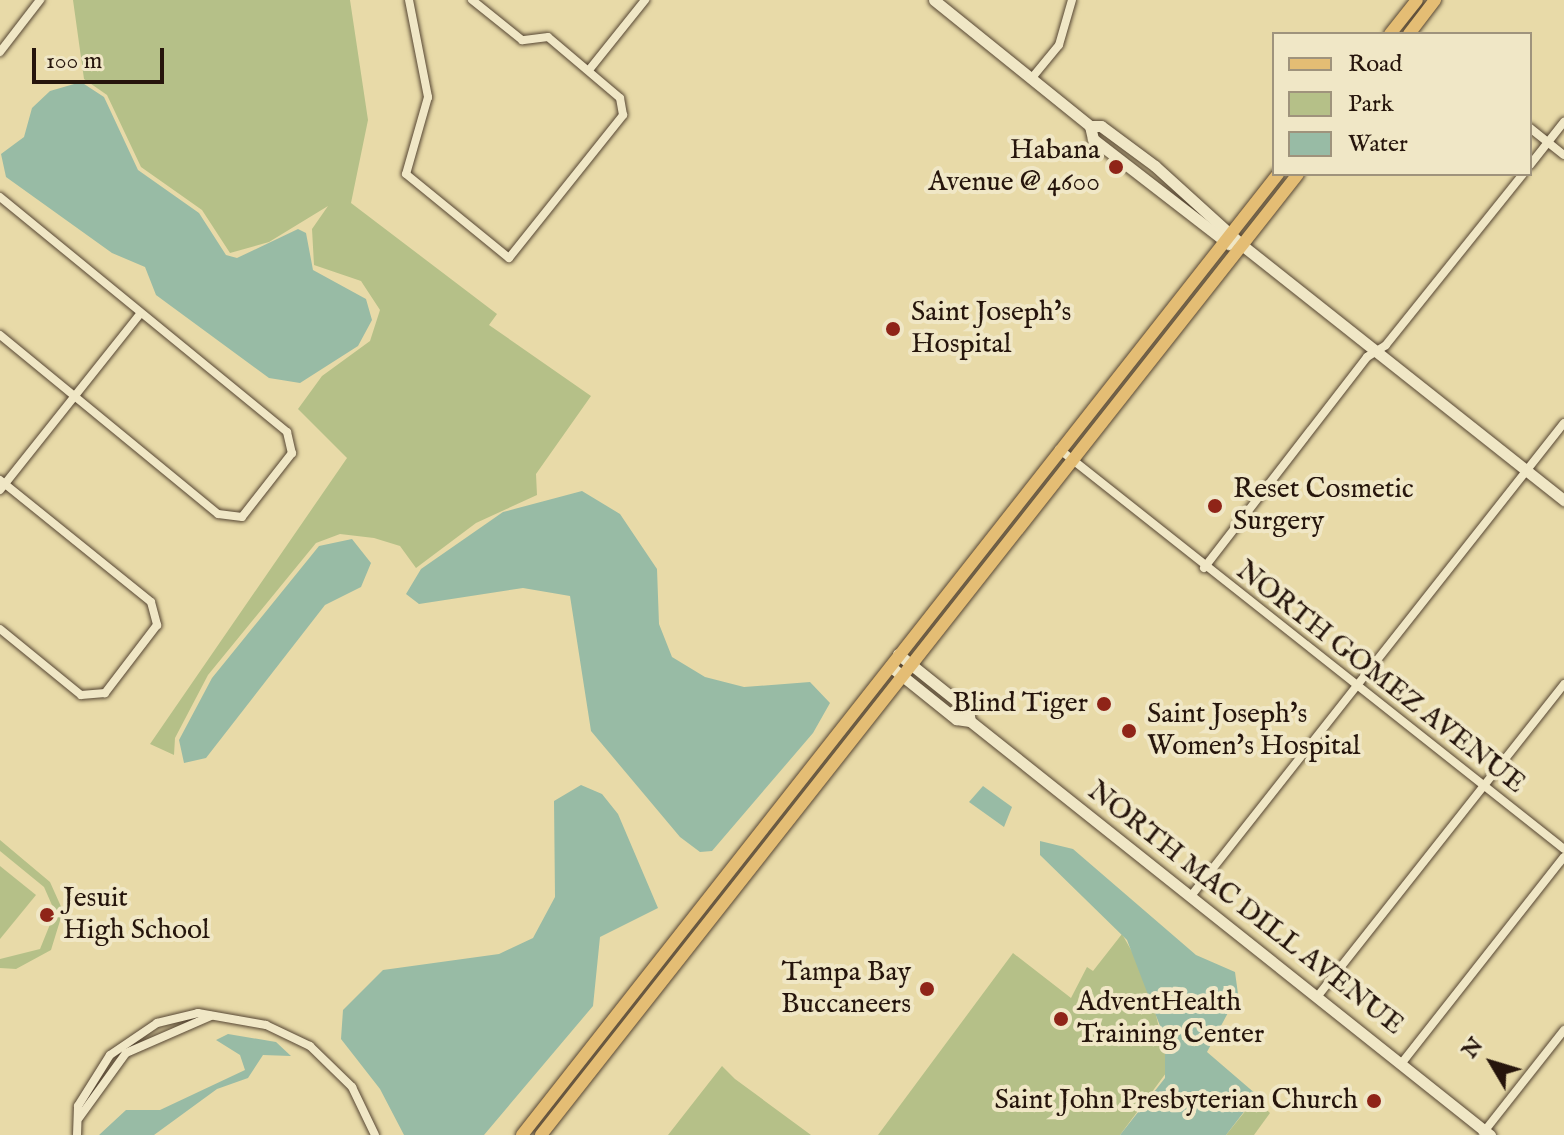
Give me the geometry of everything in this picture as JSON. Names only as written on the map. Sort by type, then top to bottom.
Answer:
[{"type":"main road","points":[[1394,29],[1417,0]]},
{"type":"main road","points":[[1411,32],[1435,0]]},
{"type":"main road","points":[[522,1135],[1276,176]]},
{"type":"main road","points":[[541,1135],[1070,459],[1296,176]]},
{"type":"street","points":[[0,52],[40,0]]},
{"type":"street","points":[[409,0],[428,97],[406,174],[509,258],[623,115],[620,98],[548,37],[522,40],[472,0]]},
{"type":"street","points":[[589,70],[645,0]]},
{"type":"street","points":[[934,0],[1090,126],[1142,157],[1232,231],[1242,245],[1564,500]]},
{"type":"street","points":[[1031,79],[1059,45],[1072,0]]},
{"type":"street","points":[[1532,162],[1564,122]]},
{"type":"street","points":[[1090,126],[1093,139],[1222,243],[1242,245]]},
{"type":"street","points":[[1532,130],[1564,155]]},
{"type":"street","points":[[1204,568],[1376,351],[1521,176]]},
{"type":"street","points":[[0,197],[287,432],[292,453],[242,517],[218,514],[0,335]]},
{"type":"street","points":[[0,629],[81,695],[105,693],[157,625],[151,602],[2,485],[141,313]]},
{"type":"street","points":[[1191,896],[1564,423]]},
{"type":"street","name":"NORTH GOMEZ AVENUE","points":[[1059,449],[1354,688],[1564,849]]},
{"type":"street","name":"NORTH MAC DILL AVENUE","points":[[898,654],[968,710],[970,721]]},
{"type":"street","name":"NORTH MAC DILL AVENUE","points":[[890,666],[956,719],[970,721],[1486,1134]]},
{"type":"street","points":[[1317,997],[1564,684]]},
{"type":"street","points":[[1401,1064],[1564,857]]},
{"type":"street","points":[[77,1135],[91,1079],[126,1041],[175,1016],[212,1016],[266,1025],[310,1046],[352,1087],[375,1135]]},
{"type":"street","points":[[1486,1134],[1564,1030]]},
{"type":"green space","points":[[73,0],[350,0],[368,120],[351,203],[497,314],[489,325],[591,396],[536,474],[537,495],[476,523],[416,568],[400,546],[374,538],[340,534],[316,543],[208,675],[175,738],[174,755],[150,744],[347,458],[298,409],[322,376],[370,341],[380,310],[361,281],[314,265],[312,229],[328,206],[269,242],[230,253],[202,210],[141,167],[107,95],[84,79]]},
{"type":"green space","points":[[0,840],[50,882],[63,911],[51,950],[16,969],[0,968],[0,959],[40,949],[55,912],[44,887],[0,851]]},
{"type":"green space","points":[[0,866],[36,895],[0,939]]},
{"type":"green space","name":"AdventHealth Training Center","points":[[1122,934],[1147,978],[1169,1069],[1120,1135],[878,1135],[1013,953],[1071,998],[1087,967],[1093,971]]},
{"type":"green space","points":[[722,1066],[735,1079],[811,1135],[668,1135]]},
{"type":"green space","name":"AdventHealth Training Center","points":[[1255,1099],[1270,1113],[1254,1135],[1226,1135]]},
{"type":"water","points":[[81,82],[104,97],[138,170],[199,213],[226,255],[237,258],[298,229],[306,233],[313,270],[366,299],[372,320],[358,346],[300,383],[269,378],[156,295],[145,267],[112,253],[6,177],[1,154],[24,137],[32,108],[50,91]]},
{"type":"water","points":[[582,491],[620,514],[657,569],[659,624],[672,657],[705,677],[744,687],[810,682],[830,703],[813,733],[712,851],[700,852],[680,837],[591,731],[570,596],[523,588],[419,604],[406,594],[421,569],[503,512]]},
{"type":"water","points":[[352,539],[371,563],[361,587],[325,605],[206,758],[184,763],[179,740],[212,678],[319,546]]},
{"type":"water","points":[[581,785],[602,794],[618,814],[658,908],[600,937],[593,1006],[484,1135],[404,1135],[380,1089],[341,1039],[343,1010],[383,970],[499,954],[533,938],[555,897],[554,801]]},
{"type":"water","points":[[983,786],[1012,807],[1004,827],[969,802]]},
{"type":"water","points":[[1040,841],[1073,849],[1196,955],[1235,972],[1238,994],[1207,1052],[1257,1095],[1226,1135],[1120,1135],[1165,1078],[1165,1039],[1127,940],[1040,855]]},
{"type":"water","points":[[228,1034],[276,1042],[291,1056],[263,1055],[248,1078],[217,1089],[154,1135],[99,1135],[126,1110],[160,1110],[245,1070],[240,1055],[216,1040]]},
{"type":"place","name":"Habana Avenue @ 4600","points":[[1116,167]]},
{"type":"place","name":"Saint Joseph's Hospital","points":[[893,329]]},
{"type":"place","name":"Reset Cosmetic Surgery","points":[[1215,506]]},
{"type":"place","name":"Blind Tiger","points":[[1104,704]]},
{"type":"place","name":"Saint Joseph's Women's Hospital","points":[[1129,731]]},
{"type":"place","name":"Jesuit High School","points":[[47,915]]},
{"type":"place","name":"Tampa Bay Buccaneers","points":[[927,989]]},
{"type":"place","name":"AdventHealth Training Center","points":[[1061,1019]]},
{"type":"place","name":"Saint John Presbyterian Church","points":[[1374,1101]]}]
